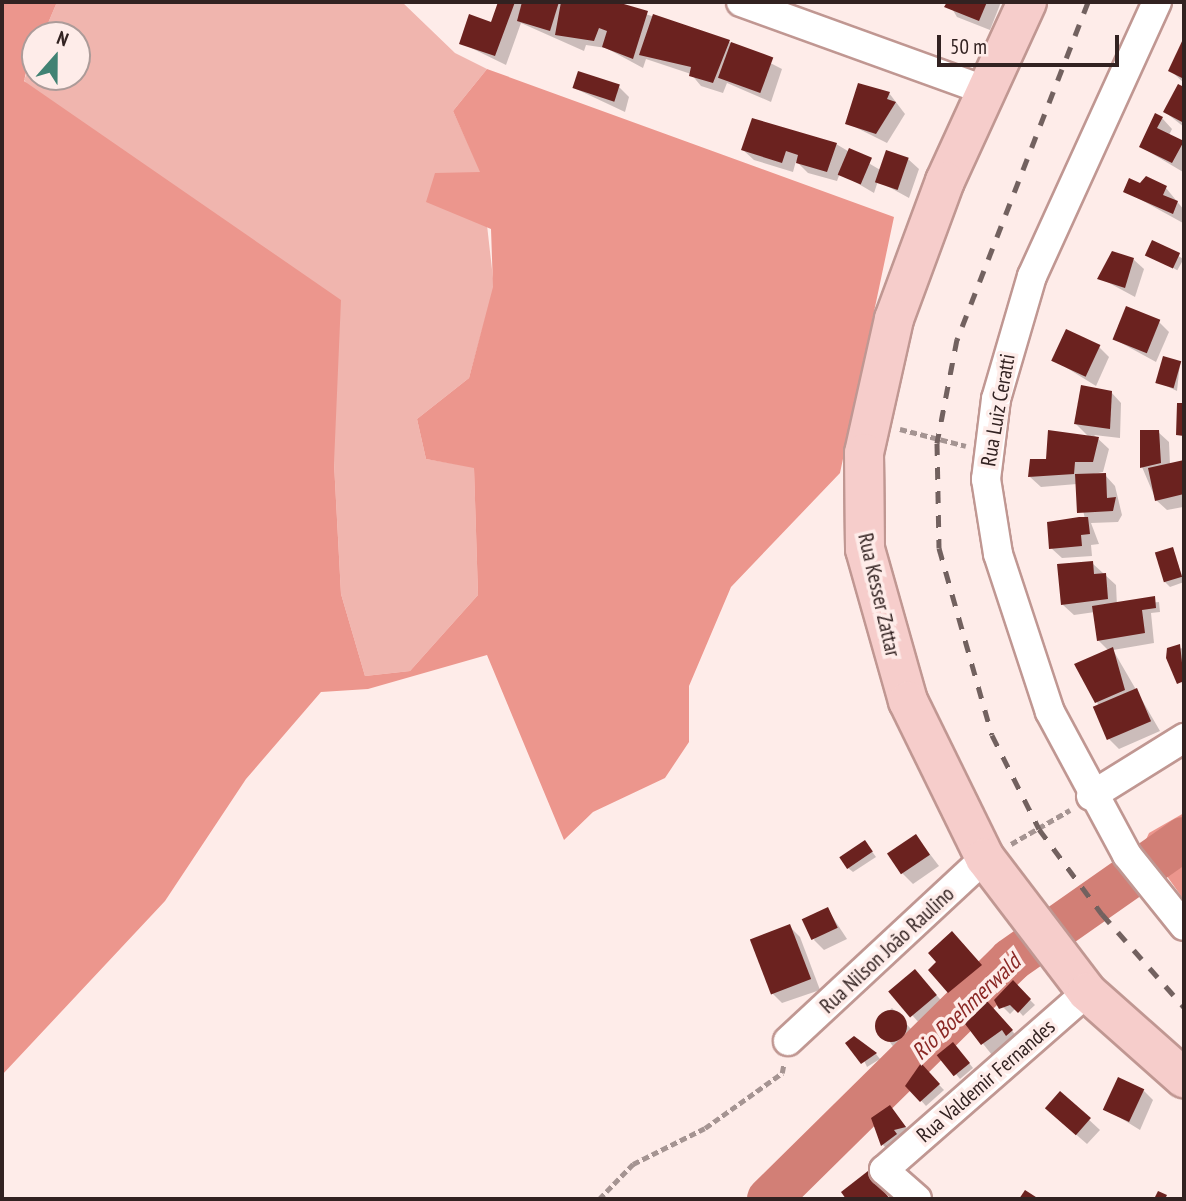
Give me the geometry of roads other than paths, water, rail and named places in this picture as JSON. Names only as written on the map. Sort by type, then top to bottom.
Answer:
[{"type":"street","points":[[741,2],[986,91]]},
{"type":"street","name":"Rua Kesser Zattar","points":[[1027,2],[914,261],[870,418],[862,517],[876,600],[908,701],[985,858],[1037,933],[1087,992],[1184,1078]]},
{"type":"street","name":"Rua Luiz Ceratti","points":[[1157,2],[1032,276],[1004,363],[988,447],[989,513],[1012,608],[1050,712],[1091,796],[1127,855],[1144,881],[1183,923]]},
{"type":"street","points":[[1091,796],[1184,738]]},
{"type":"street","name":"Rua Nilson João Raulino","points":[[788,1041],[985,858]]},
{"type":"street","name":"Rua Valdemir Fernandes","points":[[917,1199],[884,1170],[1087,992]]},
{"type":"waterway","name":"Rio Boehmerwald","points":[[769,1199],[1011,960],[1184,839]]},
{"type":"railway","points":[[1088,2],[957,339],[937,443],[939,548],[992,735],[1039,829],[1102,914],[1184,1007]]}]
